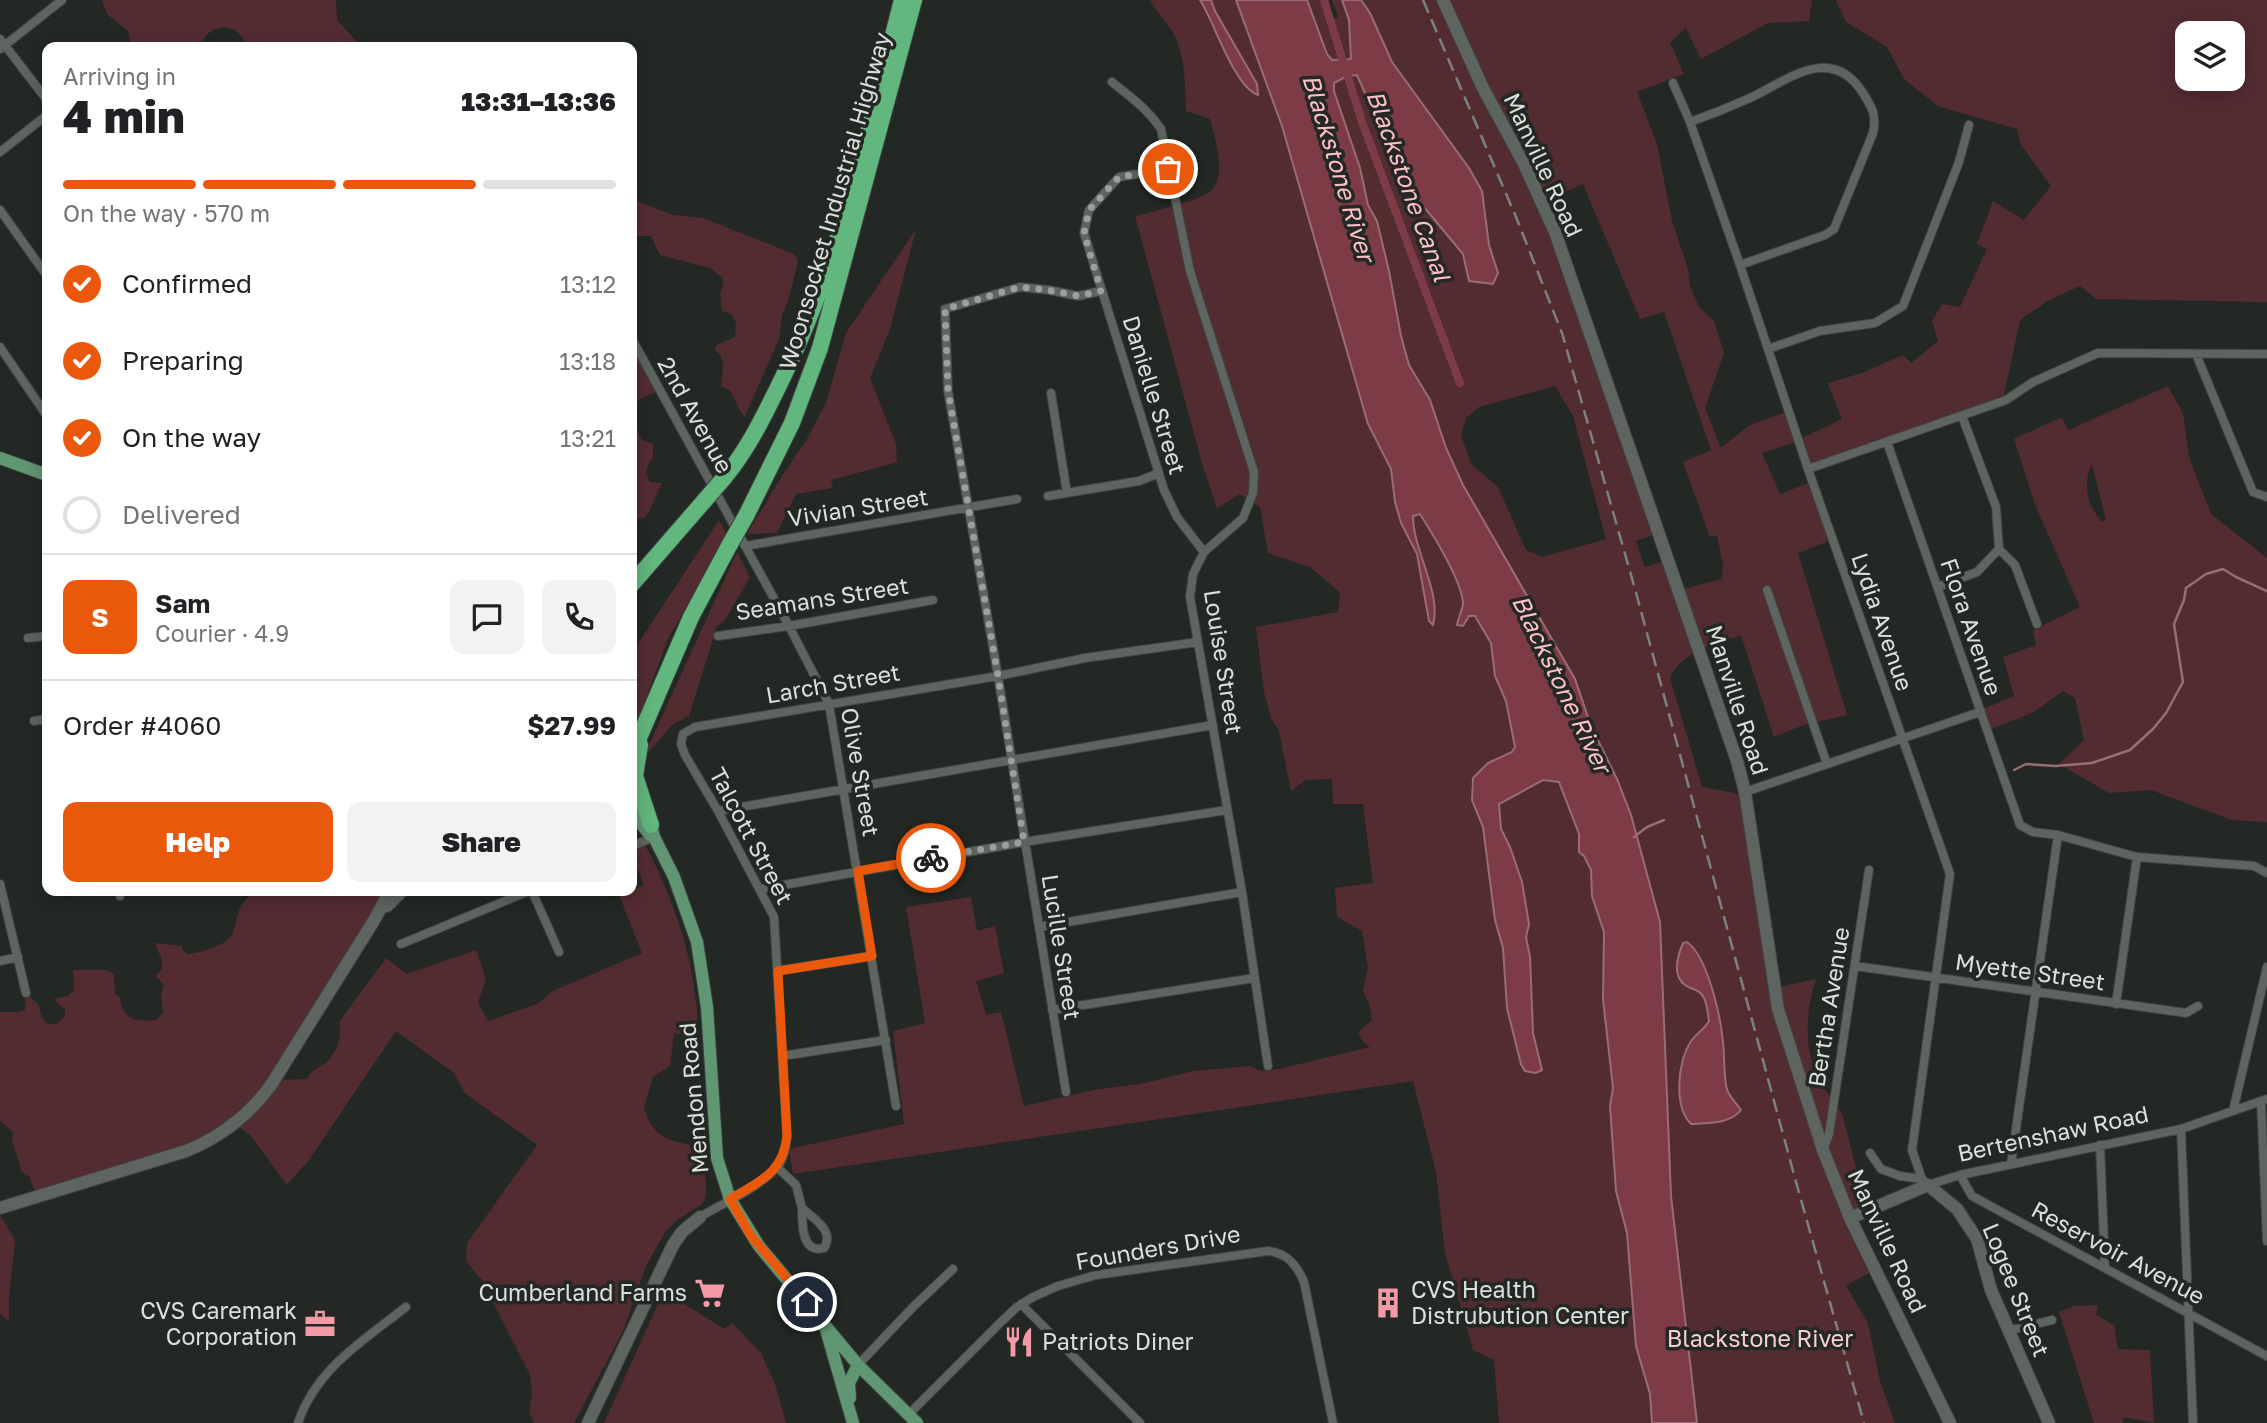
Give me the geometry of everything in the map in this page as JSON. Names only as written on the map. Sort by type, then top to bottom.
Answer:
[{"type":"highway","name":"Woonsocket Industrial Highway","points":[[637,578],[724,478],[746,447],[779,386],[822,288],[847,210],[902,0]]},
{"type":"highway","name":"Woonsocket Industrial Highway","points":[[637,744],[685,629],[738,545],[746,516],[781,448],[820,348],[914,0]]},
{"type":"highway","points":[[637,766],[644,729]]},
{"type":"highway","points":[[637,782],[652,831]]},
{"type":"main road","name":"Manville Road","points":[[1443,0],[1483,88],[1524,164],[1555,232],[1737,761],[1745,792],[1779,1009],[1823,1150],[1850,1218],[1950,1423]]},
{"type":"main road","points":[[0,458],[42,473]]},
{"type":"main road","name":"Mendon Road","points":[[637,803],[680,890],[699,954],[707,1007],[716,1151],[730,1199],[751,1236],[824,1322],[913,1419]]},
{"type":"main road","name":"Mendon Road","points":[[637,820],[643,829],[652,831]]},
{"type":"main road","points":[[0,1208],[186,1151],[211,1140],[233,1125],[271,1085],[387,896]]},
{"type":"main road","points":[[373,922],[397,896]]},
{"type":"main road","name":"Bertenshaw Road","points":[[1850,1218],[1925,1182]]},
{"type":"main road","name":"Logee Street","points":[[1925,1182],[1957,1209],[1977,1239],[1991,1290],[2049,1423]]},
{"type":"main road","points":[[588,1423],[673,1245],[682,1231],[700,1217]]},
{"type":"main road","points":[[824,1322],[853,1421]]},
{"type":"main road","points":[[841,1382],[844,1374],[860,1360]]},
{"type":"main road","points":[[853,1421],[849,1383],[860,1360]]},
{"type":"street","points":[[42,94],[2,45],[62,0]]},
{"type":"street","points":[[1690,122],[1725,110],[1803,71],[1818,67],[1832,68],[1846,74],[1858,86],[1874,113],[1876,121],[1873,133],[1835,229],[1740,265]]},
{"type":"street","name":"Louise Street","points":[[1112,82],[1139,102],[1161,129],[1190,271],[1254,472],[1253,493],[1243,519],[1204,552],[1193,574],[1191,586],[1268,1066]]},
{"type":"street","name":"Lydia Avenue","points":[[1673,83],[1690,122],[1950,874],[1912,1150],[1925,1182]]},
{"type":"street","points":[[0,152],[42,120]]},
{"type":"street","points":[[1768,349],[1820,331],[1875,323],[1903,306],[1959,162],[1969,125]]},
{"type":"street","name":"Danielle Street","points":[[1168,169],[1119,177],[1089,210],[1084,233],[1169,504],[1204,552]]},
{"type":"street","points":[[0,210],[42,269]]},
{"type":"street","name":"Lucille Street","points":[[1066,1092],[948,391],[945,309],[1020,287],[1078,296],[1101,291]]},
{"type":"street","points":[[0,347],[42,409]]},
{"type":"street","name":"2nd Avenue","points":[[637,348],[724,508]]},
{"type":"street","points":[[1808,469],[2006,400],[2033,382],[2098,353],[2267,354]]},
{"type":"street","points":[[2196,354],[2253,492],[2267,497]]},
{"type":"street","points":[[1051,393],[1067,493]]},
{"type":"street","points":[[1962,416],[1996,507],[1999,549],[2015,565],[2037,624]]},
{"type":"street","name":"Flora Avenue","points":[[1887,442],[2020,825],[2033,832],[2058,835]]},
{"type":"street","points":[[1048,496],[1139,481],[1159,473]]},
{"type":"street","name":"Vivian Street","points":[[738,545],[1017,499]]},
{"type":"street","name":"Olive Street","points":[[724,508],[738,545],[789,626],[829,704],[896,1106]]},
{"type":"street","points":[[1938,587],[1977,572],[1999,549]]},
{"type":"street","points":[[1768,590],[1826,764]]},
{"type":"street","name":"Seamans Street","points":[[718,636],[933,600]]},
{"type":"street","points":[[28,638],[42,637]]},
{"type":"street","name":"Larch Street","points":[[683,734],[695,727],[998,676],[1085,658],[1198,642]]},
{"type":"street","points":[[1745,792],[1980,712]]},
{"type":"street","points":[[34,721],[42,720]]},
{"type":"street","points":[[718,811],[1213,725]]},
{"type":"street","name":"Talcott Street","points":[[683,734],[681,744],[685,755],[774,917],[787,1136],[785,1151],[776,1166]]},
{"type":"street","points":[[761,889],[1024,842],[1227,810]]},
{"type":"street","points":[[637,842],[652,831]]},
{"type":"street","points":[[2011,1164],[2058,835],[2137,856],[2254,866],[2267,873]]},
{"type":"street","points":[[2116,1004],[2137,856]]},
{"type":"street","name":"Bertha Avenue","points":[[1823,1150],[1829,1134],[1869,870]]},
{"type":"street","points":[[0,884],[26,993]]},
{"type":"street","points":[[1039,927],[1242,892]]},
{"type":"street","points":[[401,944],[519,896]]},
{"type":"street","points":[[533,896],[559,952]]},
{"type":"street","points":[[778,971],[872,956]]},
{"type":"street","points":[[0,961],[18,957]]},
{"type":"street","name":"Myette Street","points":[[1855,966],[2186,1013],[2198,1006]]},
{"type":"street","points":[[2233,1111],[2267,967]]},
{"type":"street","points":[[1052,1010],[1254,978]]},
{"type":"street","points":[[782,1056],[886,1040]]},
{"type":"street","points":[[2264,1100],[2267,1241]]},
{"type":"street","name":"Bertenshaw Road","points":[[1925,1182],[2180,1129],[2264,1100]]},
{"type":"street","points":[[2180,1129],[2193,1423]]},
{"type":"street","points":[[2100,1145],[2105,1269]]},
{"type":"street","name":"Logee Street","points":[[1870,1153],[1881,1169],[1925,1182]]},
{"type":"street","points":[[700,1217],[767,1178],[776,1166],[796,1185],[807,1243],[810,1248],[824,1248],[828,1242],[827,1231],[802,1208]]},
{"type":"street","name":"Reservoir Avenue","points":[[1960,1175],[1972,1196],[2267,1356]]},
{"type":"street","name":"Founders Drive","points":[[913,1419],[1000,1323],[1021,1304],[1058,1286],[1107,1273],[1249,1252],[1278,1253],[1288,1258],[1296,1266],[1304,1282],[1333,1423]]},
{"type":"street","points":[[860,1360],[953,1269]]},
{"type":"street","points":[[1021,1304],[1140,1423]]},
{"type":"street","points":[[298,1423],[309,1399],[332,1367],[407,1307]]},
{"type":"street","points":[[2008,1331],[2052,1320]]},
{"type":"green space","points":[[102,0],[336,0],[337,20],[357,42],[244,42],[236,31],[224,27],[211,31],[203,42],[130,42],[128,31],[107,14]]},
{"type":"green space","points":[[1150,0],[1200,0],[1228,59],[1258,95],[1257,84],[1211,0],[1236,0],[1282,126],[1368,424],[1391,469],[1401,523],[1417,554],[1429,621],[1431,588],[1413,535],[1413,516],[1420,514],[1462,588],[1463,607],[1458,619],[1475,615],[1491,643],[1495,676],[1506,701],[1515,747],[1512,752],[1488,763],[1471,785],[1472,800],[1483,826],[1495,920],[1503,948],[1507,1008],[1521,1064],[1542,1069],[1533,1033],[1530,957],[1526,937],[1529,924],[1522,882],[1501,829],[1499,804],[1543,780],[1559,782],[1579,834],[1579,852],[1591,870],[1592,896],[1604,932],[1603,999],[1613,1088],[1610,1106],[1616,1191],[1627,1233],[1636,1346],[1650,1394],[1652,1423],[1499,1423],[1494,1360],[1473,1350],[1445,1253],[1436,1172],[1413,1081],[793,1174],[789,1149],[904,1124],[893,1031],[925,1023],[906,907],[971,897],[977,931],[995,926],[1004,973],[976,981],[986,1015],[1001,1012],[1024,1106],[1193,1071],[1249,1066],[1261,1071],[1279,1069],[1370,1047],[1364,1043],[1358,1032],[1372,1020],[1369,1003],[1363,991],[1368,968],[1362,931],[1337,917],[1335,888],[1373,883],[1363,804],[1333,804],[1332,779],[1305,780],[1291,791],[1279,731],[1271,718],[1264,692],[1256,627],[1338,612],[1340,592],[1310,567],[1268,553],[1260,507],[1240,494],[1217,508],[1203,467],[1135,216],[1177,205],[1208,193],[1217,182],[1218,155],[1210,119],[1186,111],[1184,68],[1179,47],[1170,28]]},
{"type":"green space","points":[[1307,0],[1322,0],[1328,22],[1338,17],[1332,0],[1342,0],[1349,20],[1351,59],[1332,60],[1327,55]]},
{"type":"green space","name":"Blackstone River","points":[[1361,0],[1812,0],[1809,21],[1768,23],[1701,59],[1686,28],[1670,43],[1684,74],[1637,92],[1657,144],[1672,221],[1688,269],[1690,286],[1699,307],[1714,321],[1724,353],[1705,408],[1721,448],[1748,426],[1786,412],[1796,441],[1842,419],[1828,383],[1862,373],[1903,355],[1911,363],[1938,341],[1932,321],[1942,304],[1960,307],[1987,249],[1977,244],[1993,201],[2024,220],[2051,186],[2020,143],[2017,129],[1938,106],[1904,79],[1887,47],[1846,22],[1836,0],[2267,0],[2267,302],[2096,299],[2080,286],[2049,300],[2020,320],[2004,395],[1963,413],[1806,469],[1796,442],[1762,453],[1780,494],[1811,482],[1831,540],[1798,553],[1847,715],[1801,726],[1774,737],[1741,635],[1691,655],[1682,661],[1670,678],[1702,787],[1740,794],[1770,989],[1816,979],[1808,1018],[1811,1058],[1821,1083],[1842,1115],[1869,1208],[1851,1216],[1875,1270],[1846,1285],[1868,1324],[1880,1381],[1895,1423],[1697,1423],[1671,1196],[1662,975],[1648,883],[1631,815],[1591,726],[1575,679],[1463,485],[1446,448],[1430,400],[1409,365],[1377,221],[1368,205],[1360,168],[1334,91],[1334,83],[1347,76],[1357,75],[1388,144],[1418,200],[1463,254],[1469,281],[1498,273],[1489,245],[1485,205],[1469,167],[1392,62],[1370,13]],"holes":[[[1583,184],[1640,319],[1664,312],[1711,450],[1683,462],[1710,537],[1717,535],[1723,565],[1722,579],[1683,589],[1671,559],[1645,567],[1636,541],[1661,532],[1545,200]],[[1555,386],[1573,416],[1606,539],[1542,557],[1526,550],[1498,487],[1472,465],[1461,436],[1466,418],[1479,407]]]},
{"type":"green space","points":[[637,201],[673,215],[703,218],[794,254],[798,261],[782,315],[779,339],[745,416],[730,390],[721,386],[722,361],[715,350],[717,345],[735,337],[736,323],[731,314],[722,311],[722,277],[710,268],[660,255],[651,236],[637,236]]},
{"type":"green space","points":[[916,229],[890,329],[870,378],[896,444],[897,462],[831,480],[833,488],[796,494],[777,533],[747,534],[807,439],[826,403],[846,333]]},
{"type":"green space","points":[[637,342],[661,389],[637,401]]},
{"type":"green space","points":[[2168,386],[2183,413],[2189,457],[2211,514],[2267,558],[2267,822],[2232,820],[2151,790],[2109,793],[2059,764],[2084,740],[2075,698],[2063,691],[2034,712],[1989,730],[1981,710],[2014,696],[2003,657],[2036,645],[2033,630],[2080,607],[2036,507],[2014,439],[2062,417],[2068,430]],"holes":[[[2092,464],[2106,520],[2102,522],[2097,515],[2088,494],[2087,479]]]},
{"type":"green space","points":[[637,430],[642,440],[653,444],[653,458],[647,470],[648,479],[650,482],[662,483],[644,518],[637,519]]},
{"type":"green space","points":[[719,520],[727,535],[668,639],[637,723],[637,645]]},
{"type":"green space","points":[[737,552],[750,577],[725,620],[717,626],[689,716],[673,724],[643,758]]},
{"type":"green space","points":[[643,841],[655,864],[682,934],[693,982],[698,1033],[674,1033],[670,1066],[653,1077],[644,1107],[652,1126],[664,1137],[700,1147],[706,1196],[702,1204],[677,1220],[665,1232],[645,1268],[624,1329],[574,1423],[534,1423],[529,1412],[532,1394],[530,1375],[482,1280],[466,1261],[467,1243],[537,1145],[465,1093],[454,1073],[396,1031],[309,1160],[287,1185],[251,1136],[233,1122],[197,1144],[35,1191],[29,1176],[22,1172],[12,1141],[13,1132],[0,1121],[0,1012],[25,1010],[26,993],[39,1005],[47,1024],[57,1024],[65,1016],[65,1010],[54,999],[68,996],[74,990],[73,970],[106,970],[114,974],[115,994],[120,998],[127,1015],[140,1020],[157,1020],[163,1012],[161,996],[164,985],[156,976],[162,969],[162,960],[155,943],[182,946],[183,951],[188,954],[219,945],[230,938],[240,908],[250,896],[389,896],[275,1080],[307,1079],[332,1056],[338,1045],[339,1022],[386,958],[407,974],[476,950],[486,979],[478,1002],[488,1021],[537,1004],[553,991],[642,953],[619,896],[637,896],[637,888],[644,885],[637,868],[637,844]]},
{"type":"green space","points":[[0,1215],[15,1243],[9,1322],[0,1314]]},
{"type":"green space","points":[[664,1291],[724,1329],[732,1323],[761,1353],[775,1384],[786,1423],[604,1423]]},
{"type":"green space","points":[[2098,1305],[2096,1315],[2114,1325],[2118,1349],[2150,1350],[2154,1423],[2124,1417],[2122,1423],[2094,1423],[2059,1312],[2074,1306]]},
{"type":"water","points":[[1200,0],[1211,0],[1257,84],[1258,95],[1249,89],[1233,67]]},
{"type":"water","name":"Blackstone River","points":[[1236,0],[1307,0],[1327,54],[1332,60],[1351,59],[1349,20],[1342,0],[1361,0],[1370,13],[1392,62],[1469,168],[1482,191],[1489,245],[1498,273],[1493,284],[1469,281],[1463,254],[1418,200],[1379,125],[1357,75],[1347,76],[1334,83],[1334,91],[1360,168],[1368,205],[1377,221],[1409,365],[1430,400],[1446,448],[1463,485],[1575,679],[1591,726],[1631,815],[1660,922],[1671,1196],[1697,1423],[1652,1423],[1650,1394],[1636,1346],[1627,1233],[1616,1191],[1610,1106],[1613,1088],[1603,999],[1604,932],[1592,896],[1591,870],[1579,852],[1579,834],[1559,782],[1543,780],[1499,804],[1501,829],[1522,882],[1529,924],[1526,937],[1530,957],[1533,1033],[1542,1070],[1536,1073],[1525,1071],[1507,1008],[1503,948],[1495,920],[1483,827],[1472,800],[1473,778],[1488,763],[1512,752],[1515,747],[1506,701],[1495,676],[1491,643],[1475,616],[1469,616],[1463,626],[1457,625],[1463,604],[1462,595],[1446,558],[1420,514],[1413,516],[1414,529],[1434,599],[1433,625],[1429,621],[1417,554],[1401,523],[1391,469],[1368,424],[1282,126]]},
{"type":"water","points":[[1687,942],[1701,961],[1712,989],[1722,1032],[1726,1087],[1741,1110],[1731,1118],[1718,1122],[1691,1124],[1685,1116],[1680,1095],[1683,1060],[1691,1041],[1709,1021],[1702,995],[1685,985],[1678,976],[1679,953],[1683,943]]},
{"type":"waterway","name":"Blackstone Canal","points":[[1324,0],[1362,122],[1460,383]]},
{"type":"waterway","points":[[2014,770],[2026,764],[2056,766],[2092,763],[2130,750],[2166,713],[2183,682],[2174,624],[2186,588],[2206,574],[2223,569],[2267,591]]},
{"type":"waterway","points":[[1634,837],[1647,827],[1664,820]]},
{"type":"railway","points":[[1423,0],[1516,217],[1562,333],[1864,1423]]},
{"type":"way so far","points":[[931,858],[1024,842],[948,391],[945,309],[1020,287],[1078,296],[1101,291],[1084,233],[1089,210],[1119,177],[1168,169]]},
{"type":"place","name":"Cumberland Farms","points":[[710,1293]]},
{"type":"place","name":"CVS Health Distrubution Center","points":[[1388,1303]]},
{"type":"place","name":"CVS Caremark Corporation","points":[[320,1324]]},
{"type":"place","name":"Patriots Diner","points":[[1019,1342]]},
{"type":"route","points":[[807,1302],[751,1236],[730,1199],[767,1178],[785,1151],[787,1136],[778,971],[872,956],[858,871],[931,858]]}]
